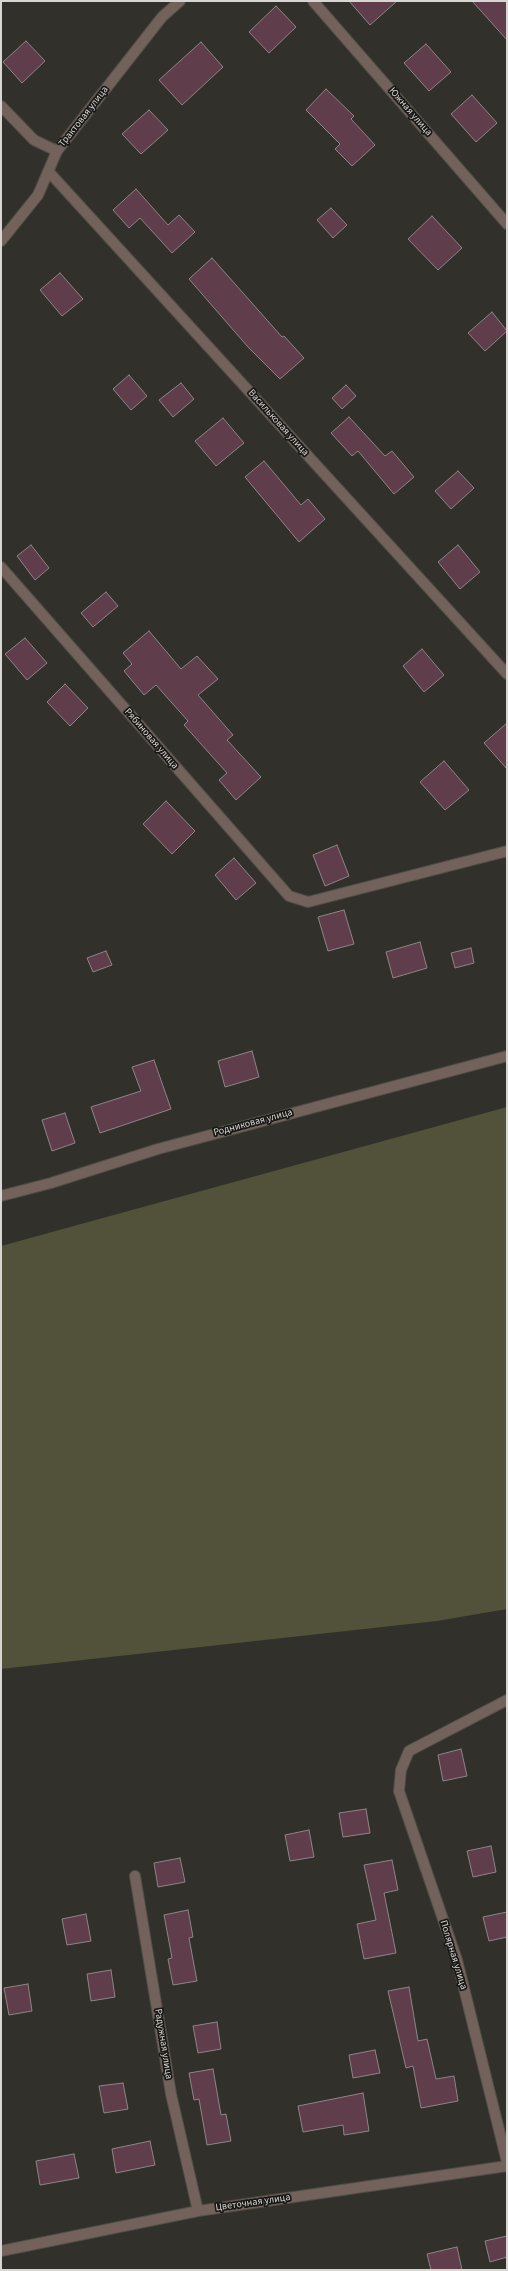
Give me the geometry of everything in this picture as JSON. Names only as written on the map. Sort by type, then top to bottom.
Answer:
[{"type":"street","name":"Трактовая улица","points":[[1,241],[38,195],[50,172],[57,151],[162,17],[180,1]]},
{"type":"street","name":"Южная улица","points":[[316,2],[507,224]]},
{"type":"street","points":[[1,106],[34,140],[57,151]]},
{"type":"street","name":"Васильковая улица","points":[[50,172],[507,674]]},
{"type":"street","name":"Рябиновая улица","points":[[1,567],[289,896],[308,902],[507,851]]},
{"type":"street","name":"Родниковая улица","points":[[1,1196],[51,1183],[158,1149],[507,1056]]},
{"type":"street","name":"Полярная улица","points":[[507,1700],[409,1751],[401,1770],[400,1791],[456,1960],[507,2162]]},
{"type":"street","name":"Радужная улица","points":[[135,1876],[171,2094],[198,2211]]},
{"type":"street","name":"Цветочная улица","points":[[1,2251],[198,2211],[507,2166]]},
{"type":"green space","points":[[507,1107],[507,1609],[437,1621],[1,1669],[1,1246]]},
{"type":"building","points":[[349,1],[397,1],[370,25]]},
{"type":"building","points":[[472,1],[507,1],[507,40]]},
{"type":"building","points":[[276,6],[296,27],[269,53],[249,32]]},
{"type":"building","points":[[26,41],[45,61],[22,83],[3,62]]},
{"type":"building","points":[[201,42],[223,67],[182,105],[159,80]]},
{"type":"building","points":[[426,44],[451,72],[429,91],[404,63]]},
{"type":"building","points":[[326,89],[354,116],[351,119],[375,145],[352,166],[335,149],[340,144],[306,110]]},
{"type":"building","points":[[472,95],[497,123],[476,142],[451,114]]},
{"type":"building","points":[[149,110],[168,130],[141,154],[122,134]]},
{"type":"building","points":[[136,189],[168,225],[179,215],[195,232],[172,253],[140,218],[129,228],[113,210]]},
{"type":"building","points":[[331,208],[347,225],[333,238],[317,220]]},
{"type":"building","points":[[432,216],[462,248],[438,270],[408,239]]},
{"type":"building","points":[[212,258],[282,337],[284,336],[304,358],[280,379],[248,347],[189,279]]},
{"type":"building","points":[[60,273],[83,299],[62,316],[40,290]]},
{"type":"building","points":[[492,312],[507,331],[485,351],[468,333]]},
{"type":"building","points":[[129,375],[147,396],[131,410],[113,389]]},
{"type":"building","points":[[181,383],[194,399],[173,417],[159,400]]},
{"type":"building","points":[[346,385],[356,396],[342,409],[332,398]]},
{"type":"building","points":[[349,417],[385,456],[392,451],[414,477],[394,494],[358,451],[352,456],[331,433]]},
{"type":"building","points":[[223,418],[244,443],[216,466],[195,441]]},
{"type":"building","points":[[264,461],[301,505],[308,499],[325,519],[299,542],[245,477]]},
{"type":"building","points":[[458,471],[474,488],[451,509],[435,491]]},
{"type":"building","points":[[31,545],[49,568],[35,580],[17,556]]},
{"type":"building","points":[[458,545],[480,572],[460,589],[438,562]]},
{"type":"building","points":[[106,592],[118,606],[93,627],[81,613]]},
{"type":"building","points":[[149,631],[181,669],[197,656],[218,679],[198,695],[233,735],[227,740],[261,777],[236,800],[219,780],[227,773],[184,725],[188,721],[156,685],[144,695],[124,671],[132,664],[123,653]]},
{"type":"building","points":[[25,638],[47,663],[27,680],[5,654]]},
{"type":"building","points":[[422,649],[444,675],[424,692],[403,666]]},
{"type":"building","points":[[65,684],[88,708],[70,726],[47,702]]},
{"type":"building","points":[[507,723],[507,769],[484,743]]},
{"type":"building","points":[[444,761],[469,790],[445,810],[420,782]]},
{"type":"building","points":[[166,801],[195,831],[172,854],[143,824]]},
{"type":"building","points":[[337,845],[349,876],[325,886],[313,855]]},
{"type":"building","points":[[234,858],[256,883],[236,900],[215,875]]},
{"type":"building","points":[[344,910],[354,944],[328,951],[318,917]]},
{"type":"building","points":[[420,942],[427,968],[393,978],[386,952]]},
{"type":"building","points":[[471,948],[474,963],[455,968],[451,953]]},
{"type":"building","points":[[106,951],[112,965],[93,972],[87,958]]},
{"type":"building","points":[[252,1051],[259,1077],[225,1087],[218,1061]]},
{"type":"building","points":[[154,1060],[171,1109],[100,1133],[91,1107],[141,1091],[132,1067]]},
{"type":"building","points":[[65,1113],[75,1143],[52,1151],[42,1120]]},
{"type":"building","points":[[461,1749],[467,1776],[443,1781],[438,1755]]},
{"type":"building","points":[[366,1809],[370,1833],[343,1837],[339,1813]]},
{"type":"building","points":[[309,1830],[314,1857],[290,1861],[285,1835]]},
{"type":"building","points":[[491,1846],[496,1872],[473,1877],[467,1851]]},
{"type":"building","points":[[180,1858],[185,1882],[158,1887],[154,1863]]},
{"type":"building","points":[[392,1860],[398,1890],[384,1893],[396,1953],[364,1959],[357,1924],[376,1920],[364,1865]]},
{"type":"building","points":[[188,1910],[193,1937],[189,1938],[197,1981],[173,1985],[168,1959],[172,1958],[164,1915]]},
{"type":"building","points":[[507,1912],[507,1937],[489,1941],[483,1917]]},
{"type":"building","points":[[86,1914],[91,1941],[67,1945],[62,1919]]},
{"type":"building","points":[[111,1970],[115,1997],[91,2001],[87,1974]]},
{"type":"building","points":[[28,1984],[32,2011],[9,2015],[4,1988]]},
{"type":"building","points":[[409,1987],[418,2041],[427,2039],[436,2079],[454,2076],[458,2101],[421,2108],[413,2066],[406,2068],[388,1991]]},
{"type":"building","points":[[217,2022],[221,2049],[198,2053],[193,2026]]},
{"type":"building","points":[[375,2050],[380,2073],[353,2078],[349,2055]]},
{"type":"building","points":[[213,2069],[221,2115],[226,2114],[231,2141],[207,2145],[199,2099],[194,2100],[189,2073]]},
{"type":"building","points":[[123,2083],[128,2109],[104,2113],[99,2086]]},
{"type":"building","points":[[363,2093],[369,2131],[344,2135],[343,2125],[303,2132],[298,2106]]},
{"type":"building","points":[[150,2141],[155,2165],[116,2173],[112,2149]]},
{"type":"building","points":[[74,2154],[79,2178],[40,2185],[36,2161]]},
{"type":"building","points":[[507,2236],[507,2257],[490,2262],[485,2241]]},
{"type":"building","points":[[457,2247],[462,2270],[431,2270],[427,2254]]}]
